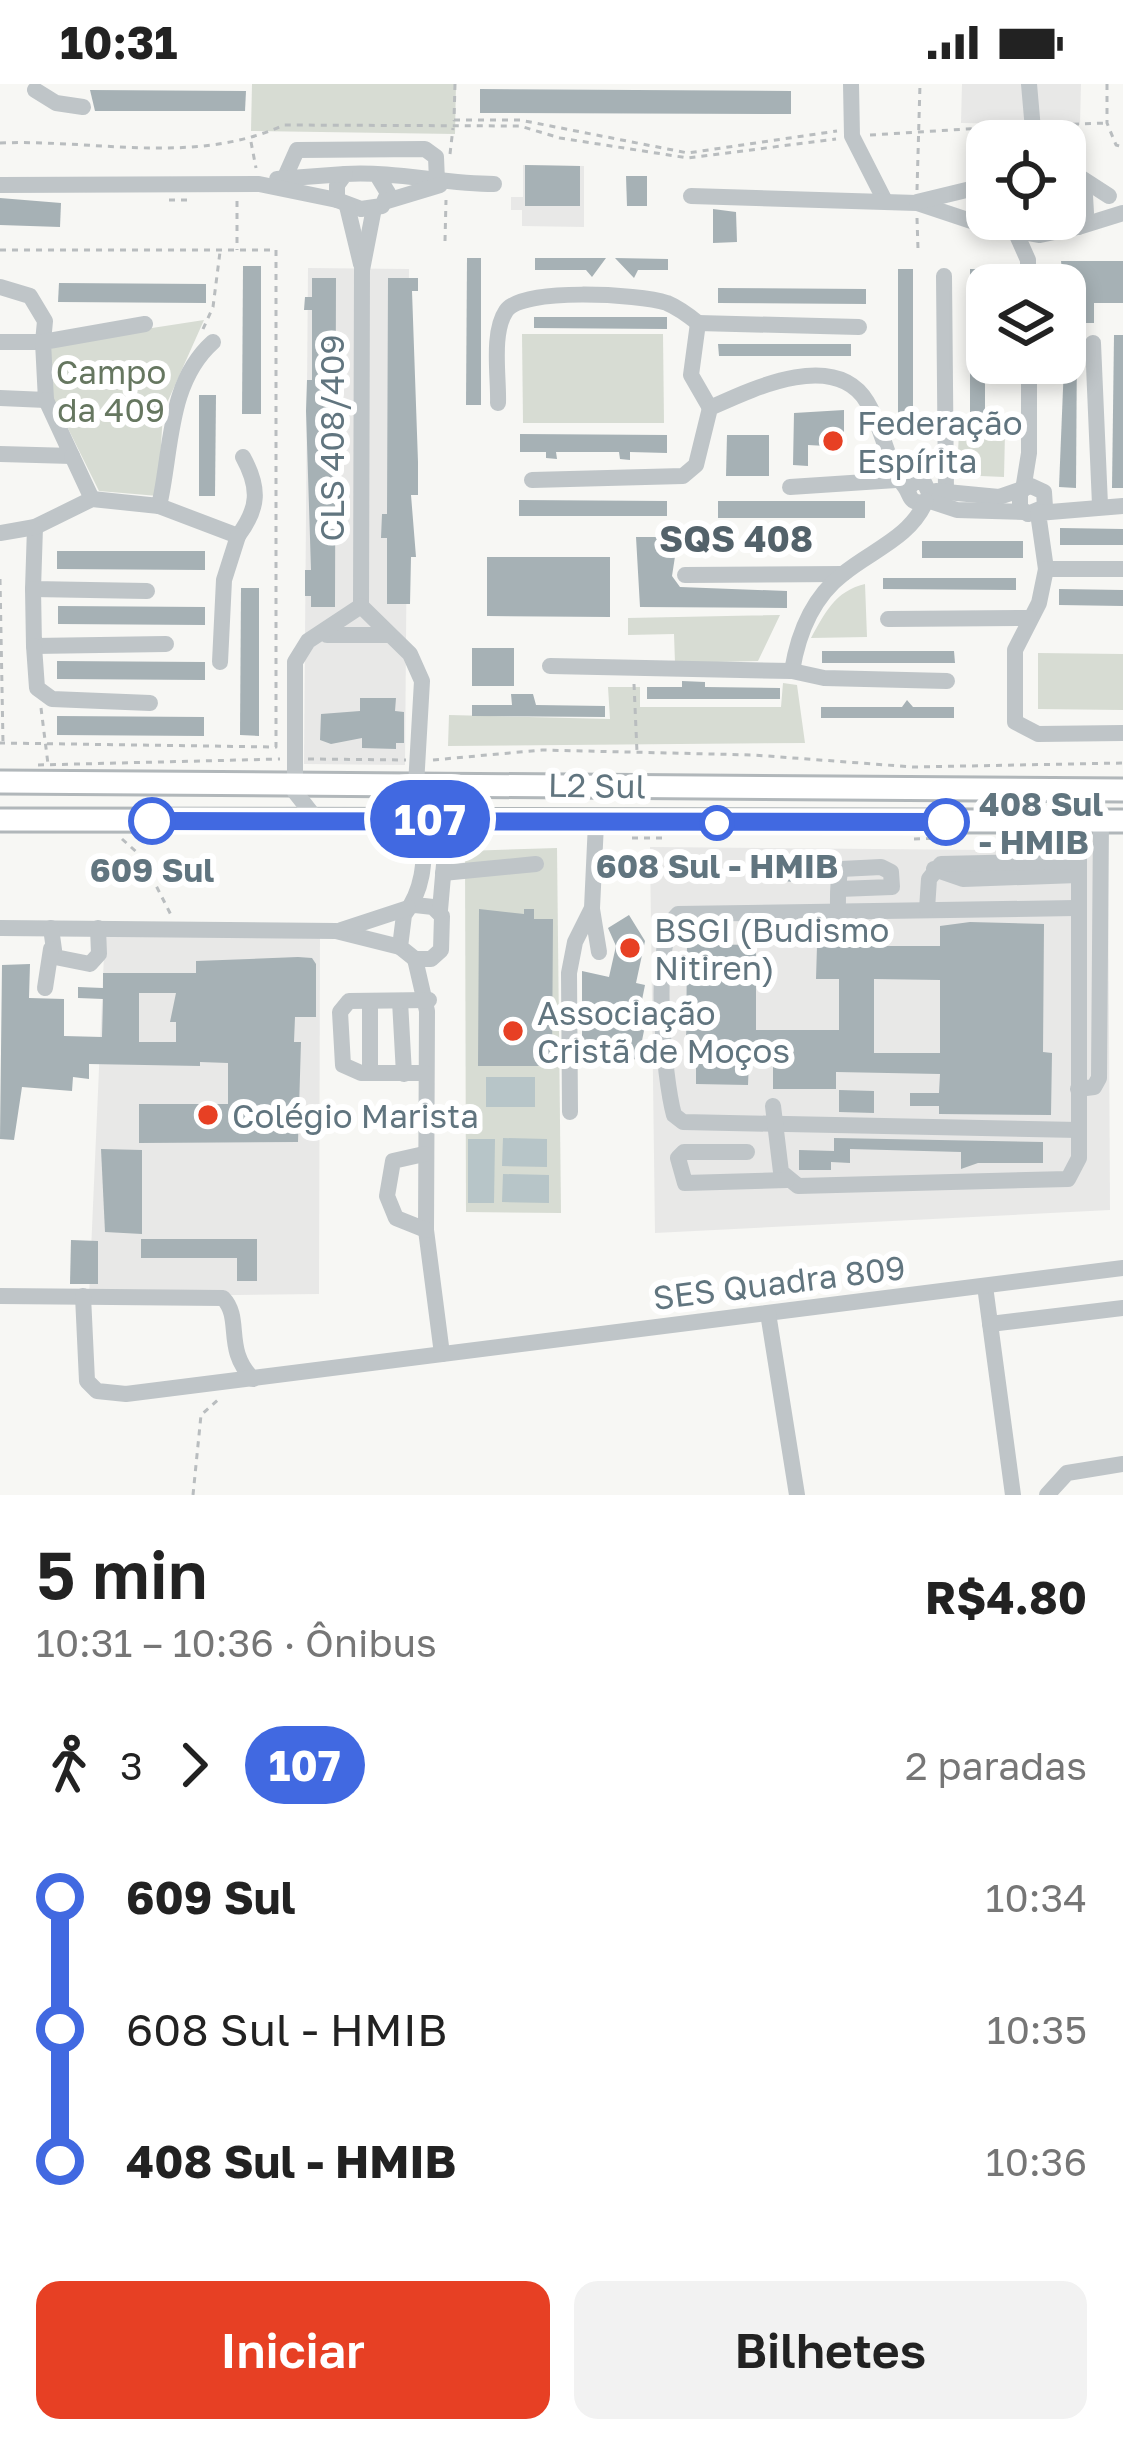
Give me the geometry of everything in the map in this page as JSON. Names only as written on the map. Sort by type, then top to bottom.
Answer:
[{"type":"main road","name":"L2 Sul","points":[[0,782],[1117,790]]},
{"type":"main road","points":[[521,784],[531,803],[526,821]]},
{"type":"main road","points":[[562,822],[555,802],[569,784]]},
{"type":"main road","points":[[152,821],[160,803],[155,785]]},
{"type":"main road","points":[[783,788],[798,803],[791,823]]},
{"type":"main road","points":[[825,789],[819,812],[826,823]]},
{"type":"main road","points":[[1104,821],[1120,805],[1117,790]]},
{"type":"main road","name":"L2 Sul","points":[[0,820],[1104,821]]},
{"type":"street","points":[[33,87],[56,84]]},
{"type":"street","points":[[851,84],[852,132],[885,201]]},
{"type":"street","points":[[1029,84],[1029,120]]},
{"type":"street","points":[[33,87],[56,103],[83,107]]},
{"type":"street","points":[[285,177],[297,150],[425,148],[436,157],[442,182]]},
{"type":"street","points":[[259,184],[285,177],[345,174],[494,184]]},
{"type":"street","points":[[342,203],[337,185],[345,174]]},
{"type":"street","points":[[377,175],[387,187],[380,204]]},
{"type":"street","points":[[1086,180],[1116,197]]},
{"type":"street","points":[[0,184],[259,184],[342,203],[380,204],[442,182]]},
{"type":"street","points":[[1086,187],[1116,197]]},
{"type":"street","points":[[691,196],[916,202],[966,188]]},
{"type":"street","points":[[916,202],[966,219]]},
{"type":"street","name":"CLS 408/409","points":[[342,203],[362,270]]},
{"type":"street","name":"CLS 408/409","points":[[361,606],[362,270],[380,204]]},
{"type":"street","points":[[1086,224],[1123,213]]},
{"type":"street","points":[[1019,240],[1028,264]]},
{"type":"street","points":[[1028,260],[1038,240]]},
{"type":"street","points":[[791,671],[803,625],[843,574],[914,523],[944,276]]},
{"type":"street","points":[[0,287],[30,296],[39,307],[46,400],[92,499]]},
{"type":"street","points":[[498,403],[500,322],[506,309],[526,296],[644,298],[666,303],[698,323],[859,327]]},
{"type":"street","points":[[532,480],[683,476],[696,465],[710,408],[691,375],[698,323]]},
{"type":"street","points":[[0,342],[43,342],[145,324]]},
{"type":"street","points":[[1093,343],[1095,506]]},
{"type":"street","points":[[159,506],[173,413],[210,345]]},
{"type":"street","points":[[710,408],[803,376],[837,379],[867,401],[890,461],[919,491]]},
{"type":"street","points":[[1028,384],[1032,499],[1046,569],[1040,603],[1015,650],[1019,726],[1038,734],[1123,733]]},
{"type":"street","points":[[0,398],[46,400]]},
{"type":"street","points":[[0,454],[72,456]]},
{"type":"street","points":[[220,662],[224,580],[238,536],[257,505],[257,490],[244,457]]},
{"type":"street","points":[[790,488],[919,491],[977,504],[1032,499],[1123,506]]},
{"type":"street","points":[[0,533],[34,527],[92,499],[159,506],[238,536]]},
{"type":"street","points":[[34,527],[38,688],[52,699],[149,703]]},
{"type":"street","points":[[1046,569],[1123,569]]},
{"type":"street","points":[[685,575],[843,574]]},
{"type":"street","points":[[33,589],[147,591]]},
{"type":"street","points":[[317,820],[299,801],[295,786],[295,662],[308,641],[361,606],[410,654],[422,681],[416,785]]},
{"type":"street","points":[[887,619],[1030,618]]},
{"type":"street","points":[[320,635],[387,635]]},
{"type":"street","points":[[34,646],[166,644]]},
{"type":"street","points":[[550,666],[791,671],[824,678],[947,681]]},
{"type":"street","points":[[436,819],[444,922],[427,1004],[424,1154],[426,1230],[442,1354]]},
{"type":"street","points":[[427,1004],[401,924],[412,906],[436,819]]},
{"type":"street","points":[[747,1152],[684,1152],[678,1159],[679,1175],[685,1183],[787,1180],[813,1187],[1058,1182],[1076,1168],[1078,868],[1104,821]]},
{"type":"street","points":[[1078,1089],[1094,1087],[1099,1078],[1104,821]]},
{"type":"street","points":[[596,823],[592,908],[599,952]]},
{"type":"street","points":[[443,867],[536,864]]},
{"type":"street","points":[[927,909],[934,869],[963,879],[1078,868]]},
{"type":"street","points":[[838,910],[839,889],[892,887],[893,909]]},
{"type":"street","points":[[336,931],[412,906],[440,910]]},
{"type":"street","points":[[570,1112],[569,973],[575,942],[592,908]]},
{"type":"street","points":[[1079,1130],[774,1115],[683,1122],[674,1115],[663,1064],[664,933],[672,918],[687,912],[1100,908]]},
{"type":"street","points":[[0,928],[336,931],[431,959],[441,950]]},
{"type":"street","points":[[45,988],[51,928]]},
{"type":"street","points":[[51,949],[60,961],[95,962],[98,928]]},
{"type":"street","points":[[400,1000],[404,1074]]},
{"type":"street","points":[[425,1073],[353,1071],[341,1061],[340,1012],[349,1001],[427,1004]]},
{"type":"street","points":[[370,1001],[370,1073]]},
{"type":"street","points":[[774,1115],[781,1172],[787,1180]]},
{"type":"street","points":[[424,1154],[393,1161],[387,1196],[396,1218],[426,1230]]},
{"type":"street","name":"SES Quadra 809","points":[[83,1297],[85,1370],[93,1389],[126,1394],[1123,1268]]},
{"type":"street","points":[[986,1286],[1013,1495]]},
{"type":"street","points":[[0,1296],[223,1298],[230,1306],[235,1361],[246,1380]]},
{"type":"street","points":[[990,1324],[1123,1308]]},
{"type":"street","points":[[768,1313],[796,1495]]},
{"type":"street","points":[[217,1384],[235,1361]]},
{"type":"street","points":[[1047,1495],[1067,1473],[1123,1464]]},
{"type":"path","points":[[455,84],[454,121],[520,120],[688,153],[852,132],[966,134]]},
{"type":"path","points":[[918,249],[920,84]]},
{"type":"path","points":[[1107,84],[1108,123],[1116,145],[1123,146]]},
{"type":"path","points":[[1086,127],[1108,123]]},
{"type":"path","points":[[0,143],[61,141],[141,149],[251,140],[284,125],[520,126],[560,138],[688,158],[852,132]]},
{"type":"path","points":[[251,140],[259,184]]},
{"type":"path","points":[[237,199],[237,250]]},
{"type":"path","points":[[0,250],[276,250],[276,747],[1,743],[0,579]]},
{"type":"path","points":[[210,345],[202,329],[213,307],[220,250]]},
{"type":"path","points":[[634,669],[637,754]]},
{"type":"path","points":[[38,688],[48,764]]},
{"type":"path","points":[[32,765],[419,760],[542,750],[754,755],[913,767],[1123,763]]},
{"type":"path","points":[[120,837],[142,856],[169,914],[183,916]]},
{"type":"path","points":[[194,1495],[201,1414],[246,1380]]},
{"type":"shaded area","points":[[962,84],[1081,84],[1080,120],[961,123]]},
{"type":"shaded area","points":[[523,165],[584,166],[584,227],[522,226],[522,210],[511,210],[511,197],[523,197]]},
{"type":"shaded area","points":[[308,268],[409,269],[405,765],[304,764]]},
{"type":"shaded area","points":[[650,847],[1108,851],[1110,1210],[655,1233]]},
{"type":"shaded area","name":"Colégio Marista","points":[[105,932],[320,936],[319,1294],[89,1297]]},
{"type":"shaded area","points":[[486,1077],[535,1077],[535,1107],[486,1107]]},
{"type":"shaded area","points":[[503,1138],[547,1139],[547,1167],[502,1166]]},
{"type":"shaded area","points":[[468,1139],[495,1139],[494,1203],[468,1203]]},
{"type":"shaded area","points":[[503,1174],[549,1175],[549,1203],[502,1202]]},
{"type":"green space","points":[[252,84],[456,84],[455,134],[251,131]]},
{"type":"green space","name":"Campo da 409","points":[[204,320],[163,412],[158,496],[99,491],[51,394],[48,344]]},
{"type":"green space","points":[[522,334],[663,334],[664,423],[523,423]]},
{"type":"green space","points":[[959,431],[1005,433],[1004,477],[957,475]]},
{"type":"green space","points":[[865,584],[867,637],[811,638],[838,598]]},
{"type":"green space","points":[[780,615],[758,661],[675,663],[674,634],[628,635],[628,618]]},
{"type":"green space","points":[[1038,653],[1123,654],[1123,710],[1038,709]]},
{"type":"green space","points":[[783,683],[797,685],[805,743],[448,746],[449,715],[610,719],[608,687],[640,687],[640,707],[781,707]]},
{"type":"green space","name":"Associação Cristã de Moços","points":[[557,848],[561,1213],[466,1212],[465,851]]},
{"type":"building","points":[[480,89],[791,91],[791,114],[480,113]]},
{"type":"building","points":[[90,90],[246,91],[245,111],[95,111]]},
{"type":"building","points":[[525,165],[580,166],[580,206],[525,206]]},
{"type":"building","points":[[626,176],[647,176],[647,206],[627,206]]},
{"type":"building","points":[[0,198],[61,203],[60,227],[0,225]]},
{"type":"building","points":[[713,209],[736,212],[737,242],[713,243]]},
{"type":"building","points":[[467,258],[481,258],[481,405],[466,405]]},
{"type":"building","points":[[535,258],[606,258],[592,277],[586,270],[535,270]]},
{"type":"building","points":[[615,258],[668,259],[668,270],[638,270],[634,278]]},
{"type":"building","points":[[1123,261],[1123,303],[1094,303],[1094,323],[1086,323],[1086,264],[1061,264]]},
{"type":"building","points":[[243,266],[261,266],[261,414],[242,414]]},
{"type":"building","points":[[898,269],[913,269],[913,417],[898,416]]},
{"type":"building","points":[[312,278],[336,278],[335,607],[311,607],[311,596],[305,596],[305,570],[311,570],[306,411],[307,380],[312,380],[312,310],[304,310],[305,297],[312,297]]},
{"type":"building","points":[[388,278],[418,278],[418,291],[412,291],[418,495],[411,495],[416,557],[411,557],[410,604],[387,604],[387,538],[381,538],[382,514],[387,514]]},
{"type":"building","points":[[59,283],[206,284],[206,303],[58,302]]},
{"type":"building","points":[[718,288],[866,289],[866,304],[718,303]]},
{"type":"building","points":[[534,317],[667,317],[667,329],[534,328]]},
{"type":"building","points":[[1114,335],[1123,335],[1123,488],[1112,488]]},
{"type":"building","points":[[718,344],[851,344],[851,356],[719,356]]},
{"type":"building","points":[[970,384],[985,384],[985,417],[970,416]]},
{"type":"building","points":[[1063,384],[1077,384],[1076,488],[1059,487]]},
{"type":"building","points":[[199,395],[216,395],[215,496],[199,496]]},
{"type":"building","name":"Federação Espírita","points":[[844,410],[844,447],[808,445],[808,466],[793,465],[794,413]]},
{"type":"building","points":[[520,434],[667,435],[667,453],[630,452],[630,460],[620,459],[619,452],[556,452],[557,459],[546,458],[546,452],[520,452]]},
{"type":"building","points":[[727,435],[769,435],[769,476],[726,476]]},
{"type":"building","points":[[519,500],[667,501],[667,516],[519,516]]},
{"type":"building","points":[[718,501],[865,501],[865,518],[718,518]]},
{"type":"building","points":[[1060,528],[1123,529],[1123,545],[1060,545]]},
{"type":"building","points":[[636,537],[678,537],[672,576],[680,587],[787,591],[787,608],[640,607]]},
{"type":"building","points":[[922,541],[1023,541],[1023,558],[922,558]]},
{"type":"building","points":[[57,551],[205,551],[205,570],[57,569]]},
{"type":"building","points":[[487,557],[610,557],[610,617],[487,616]]},
{"type":"building","points":[[883,578],[1016,578],[1016,590],[883,589]]},
{"type":"building","points":[[241,588],[259,588],[259,736],[240,735]]},
{"type":"building","points":[[1059,589],[1123,590],[1123,606],[1059,605]]},
{"type":"building","points":[[58,606],[205,607],[205,625],[58,624]]},
{"type":"building","points":[[472,648],[514,648],[514,686],[472,686]]},
{"type":"building","points":[[822,651],[954,651],[955,663],[822,663]]},
{"type":"building","points":[[57,661],[205,662],[205,680],[57,679]]},
{"type":"building","points":[[682,681],[705,682],[705,687],[780,688],[780,699],[647,699],[647,687],[682,687]]},
{"type":"building","points":[[511,694],[533,694],[536,705],[605,706],[605,717],[472,716],[472,705],[512,705]]},
{"type":"building","points":[[360,698],[396,698],[395,711],[404,712],[404,743],[396,743],[396,749],[362,748],[362,738],[331,744],[320,740],[321,714],[360,711]]},
{"type":"building","points":[[907,700],[913,707],[954,707],[954,718],[821,718],[821,707],[902,707]]},
{"type":"building","points":[[57,716],[204,717],[204,736],[57,735]]},
{"type":"building","points":[[785,860],[813,863],[812,884],[783,881]]},
{"type":"building","points":[[479,909],[524,914],[524,909],[534,909],[534,919],[553,919],[552,1066],[478,1066]]},
{"type":"building","points":[[629,915],[645,941],[636,983],[645,985],[638,1020],[646,1021],[638,1060],[582,1048],[582,971],[609,977],[616,946],[608,928]]},
{"type":"building","points":[[1044,924],[1043,1052],[1052,1053],[1051,1115],[939,1114],[939,1106],[910,1106],[910,1093],[939,1093],[940,1074],[836,1072],[836,1089],[773,1089],[773,1059],[749,1059],[748,1085],[696,1084],[696,1058],[686,1058],[687,944],[756,945],[756,1030],[839,1030],[839,979],[816,979],[817,946],[940,946],[940,926]],"holes":[[[874,979],[940,980],[940,1053],[874,1053]]]},
{"type":"building","points":[[298,957],[312,958],[316,964],[316,1017],[295,1017],[294,1042],[301,1042],[298,1142],[139,1143],[139,1104],[228,1104],[228,1063],[200,1062],[200,1066],[89,1064],[89,1079],[73,1077],[72,1091],[22,1087],[14,1140],[0,1139],[2,965],[30,964],[29,998],[64,999],[64,1036],[102,1037],[103,999],[78,998],[78,987],[103,988],[103,973],[196,973],[196,961]],"holes":[[[139,993],[176,993],[170,1022],[176,1022],[176,1042],[139,1042]]]},
{"type":"building","points":[[839,1090],[874,1091],[874,1113],[839,1112]]},
{"type":"building","points":[[834,1138],[1043,1142],[1043,1163],[978,1163],[961,1169],[961,1152],[850,1149],[850,1163],[831,1162],[831,1170],[799,1170],[799,1150],[834,1151]]},
{"type":"building","points":[[101,1149],[142,1150],[142,1234],[105,1232]]},
{"type":"building","points":[[141,1239],[257,1239],[257,1281],[237,1281],[237,1258],[141,1258]]},
{"type":"building","points":[[71,1240],[98,1241],[98,1284],[70,1284]]},
{"type":"bus line","name":"107","points":[[152,821],[946,822]]},
{"type":"place","name":"Federação Espírita","points":[[833,441]]},
{"type":"place","name":"609 Sul","points":[[152,821]]},
{"type":"place","name":"408 Sul - HMIB","points":[[946,822]]},
{"type":"place","name":"608 Sul - HMIB","points":[[717,823]]},
{"type":"place","name":"BSGI (Budismo Nitiren)","points":[[630,948]]},
{"type":"place","name":"Associação Cristã de Moços","points":[[513,1031]]},
{"type":"place","name":"Colégio Marista","points":[[208,1115]]},
{"type":"district","name":"SQS 408","points":[[736,538]]}]
